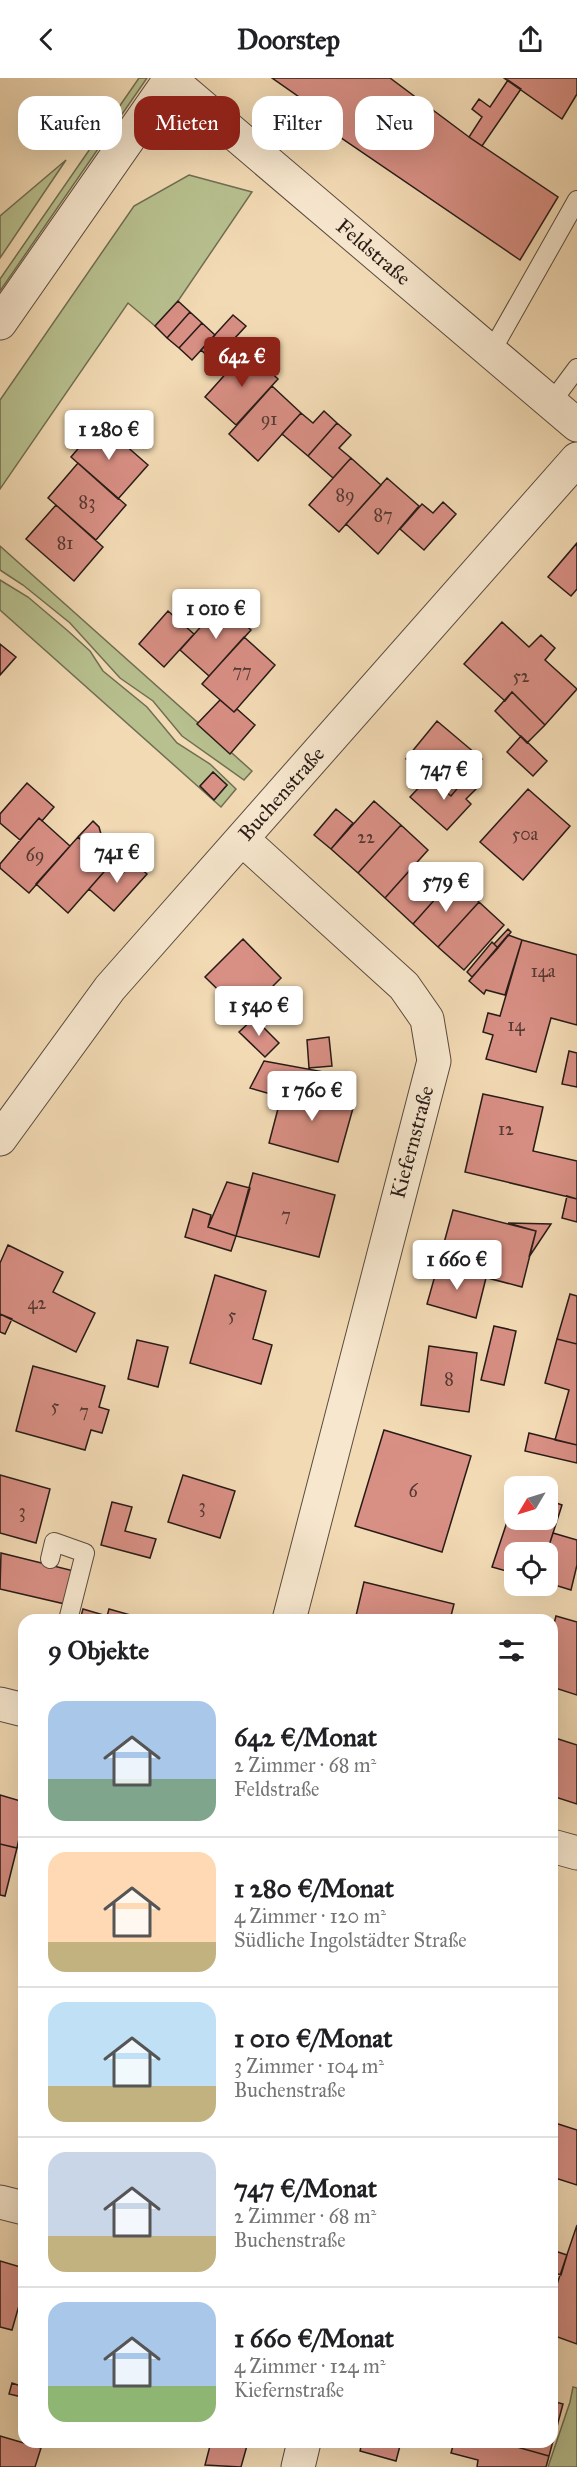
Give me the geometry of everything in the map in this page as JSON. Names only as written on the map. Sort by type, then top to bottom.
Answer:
[{"type":"street","points":[[0,323],[170,78]]},
{"type":"street","name":"Feldstraße","points":[[170,78],[491,352],[564,396],[577,425]]},
{"type":"street","name":"Buchenstraße","points":[[0,1139],[110,988],[577,459]]},
{"type":"street","name":"Kiefernstraße","points":[[242,839],[404,986],[426,1019],[434,1061],[291,1614]]},
{"type":"street","points":[[0,1704],[18,1708]]},
{"type":"street","points":[[558,1848],[577,1853]]},
{"type":"street","points":[[0,2202],[18,2206]]},
{"type":"street","points":[[298,2467],[303,2448]]},
{"type":"lane","points":[[491,352],[577,200]]},
{"type":"lane","points":[[564,396],[577,368]]},
{"type":"lane","points":[[50,1559],[54,1542],[85,1553],[70,1614]]},
{"type":"green space","points":[[139,78],[147,78],[122,114],[122,103]]},
{"type":"green space","points":[[89,150],[97,150],[0,291],[0,279]]},
{"type":"green space","points":[[66,160],[0,258],[0,216]]},
{"type":"green space","points":[[189,175],[252,192],[178,301],[155,326],[128,303],[0,489],[0,400],[134,206]]},
{"type":"green space","points":[[0,546],[252,771],[244,780],[182,736],[153,701],[120,678],[70,623],[23,585],[0,570]]},
{"type":"green space","points":[[0,580],[28,597],[68,631],[90,651],[103,671],[147,707],[177,743],[210,764],[236,789],[221,807],[0,610]],"holes":[[[213,772],[227,785],[214,800],[200,786]]]},
{"type":"green space","points":[[573,2387],[577,2388],[577,2467],[548,2467],[554,2448],[558,2448],[558,2437]]},
{"type":"building","points":[[272,78],[390,78],[414,96],[355,96],[355,147],[343,139],[343,96],[298,96]]},
{"type":"building","points":[[504,78],[577,78],[577,94],[562,119]]},
{"type":"building","points":[[508,80],[521,89],[482,146],[469,137],[482,117],[472,109],[479,99],[490,107]]},
{"type":"building","points":[[434,111],[558,197],[520,260],[359,150],[434,150]]},
{"type":"building","points":[[178,301],[190,312],[167,338],[155,326]]},
{"type":"building","points":[[190,312],[202,323],[179,348],[167,338]]},
{"type":"building","points":[[233,315],[246,326],[234,339],[247,350],[226,373],[201,350]]},
{"type":"building","points":[[202,323],[215,335],[192,360],[179,348]]},
{"type":"building","points":[[247,350],[278,379],[236,425],[205,397]]},
{"type":"building","points":[[272,386],[301,413],[258,461],[229,434]]},
{"type":"building","points":[[324,411],[337,423],[308,456],[282,434],[301,413],[313,423]]},
{"type":"building","points":[[100,423],[148,465],[118,499],[71,457]]},
{"type":"building","points":[[337,423],[351,435],[339,448],[351,458],[333,478],[308,456]]},
{"type":"building","points":[[351,458],[381,485],[339,532],[309,505]]},
{"type":"building","points":[[78,463],[126,505],[96,540],[48,498]]},
{"type":"building","points":[[387,478],[419,506],[378,554],[346,524]]},
{"type":"building","points":[[443,502],[456,514],[424,550],[400,529],[422,504],[433,513]]},
{"type":"building","points":[[56,505],[103,547],[74,581],[26,539]]},
{"type":"building","points":[[577,543],[577,589],[571,596],[548,577]]},
{"type":"building","points":[[222,603],[251,630],[209,676],[180,650]]},
{"type":"building","points":[[168,611],[194,634],[164,667],[139,644]]},
{"type":"building","points":[[502,622],[529,647],[541,635],[555,648],[545,660],[577,689],[545,725],[512,692],[505,701],[464,664]]},
{"type":"building","points":[[244,637],[275,665],[234,712],[202,684]]},
{"type":"building","points":[[0,644],[16,657],[0,675]]},
{"type":"building","points":[[512,692],[545,725],[527,743],[495,711]]},
{"type":"building","points":[[220,700],[234,712],[237,709],[255,725],[230,754],[197,724]]},
{"type":"building","points":[[437,721],[482,759],[451,796],[406,759]]},
{"type":"building","points":[[521,736],[547,761],[533,776],[507,752]]},
{"type":"building","points":[[213,772],[227,785],[214,800],[200,786]]},
{"type":"building","points":[[429,777],[451,796],[466,778],[477,788],[466,799],[471,804],[447,830],[410,797]]},
{"type":"building","points":[[27,783],[54,807],[42,821],[39,818],[20,840],[0,823],[0,814]]},
{"type":"building","points":[[528,789],[570,826],[523,880],[480,842]]},
{"type":"building","points":[[374,801],[401,825],[358,873],[331,849]]},
{"type":"building","points":[[336,809],[353,823],[331,849],[314,835]]},
{"type":"building","points":[[39,818],[70,846],[29,893],[0,868],[0,864]]},
{"type":"building","points":[[93,821],[99,827],[101,834],[89,848],[78,837]]},
{"type":"building","points":[[401,825],[428,850],[385,898],[358,873]]},
{"type":"building","points":[[78,837],[110,865],[68,913],[36,884]]},
{"type":"building","points":[[110,862],[123,873],[133,862],[147,874],[114,911],[89,889],[110,865]]},
{"type":"building","points":[[409,871],[437,897],[413,924],[385,898]]},
{"type":"building","points":[[454,878],[479,902],[438,947],[413,924]]},
{"type":"building","points":[[479,902],[504,925],[464,970],[438,947]]},
{"type":"building","points":[[508,929],[511,932],[498,948],[494,944]]},
{"type":"building","points":[[508,935],[522,940],[505,995],[486,990],[484,994],[469,981]]},
{"type":"building","points":[[243,939],[281,978],[244,1015],[205,977]]},
{"type":"building","points":[[522,940],[577,955],[577,1025],[551,1018],[536,1072],[486,1059],[493,1035],[483,1032],[488,1013],[500,1016]]},
{"type":"building","points":[[492,942],[498,948],[472,977],[467,972]]},
{"type":"building","points":[[254,1018],[279,1043],[265,1057],[239,1032]]},
{"type":"building","points":[[329,1037],[332,1066],[309,1068],[307,1040]]},
{"type":"building","points":[[569,1051],[577,1053],[577,1087],[562,1084]]},
{"type":"building","points":[[264,1061],[324,1072],[319,1091],[285,1082],[281,1097],[250,1088]]},
{"type":"building","points":[[285,1082],[355,1101],[338,1162],[269,1143]]},
{"type":"building","points":[[483,1094],[543,1107],[533,1151],[577,1161],[577,1199],[465,1172]]},
{"type":"building","points":[[253,1173],[335,1195],[319,1257],[236,1236]]},
{"type":"building","points":[[227,1182],[250,1188],[236,1236],[208,1227]]},
{"type":"building","points":[[567,1196],[577,1199],[577,1222],[562,1218]]},
{"type":"building","points":[[193,1209],[211,1215],[208,1227],[236,1236],[231,1251],[185,1237]]},
{"type":"building","points":[[453,1210],[536,1231],[522,1287],[438,1265]]},
{"type":"building","points":[[508,1223],[551,1224],[529,1257],[536,1231]]},
{"type":"building","points":[[8,1245],[63,1272],[53,1292],[95,1313],[76,1352],[0,1314],[0,1263]]},
{"type":"building","points":[[438,1265],[486,1278],[476,1318],[427,1304]]},
{"type":"building","points":[[215,1275],[266,1291],[253,1339],[272,1345],[261,1384],[190,1363]]},
{"type":"building","points":[[570,1294],[577,1296],[577,1344],[557,1339]]},
{"type":"building","points":[[0,1314],[12,1319],[5,1334],[0,1332]]},
{"type":"building","points":[[494,1326],[516,1331],[504,1385],[481,1380]]},
{"type":"building","points":[[557,1339],[577,1344],[577,1445],[555,1440],[569,1390],[545,1383]]},
{"type":"building","points":[[137,1340],[168,1347],[158,1387],[128,1379]]},
{"type":"building","points":[[429,1346],[477,1353],[469,1412],[421,1405]]},
{"type":"building","points":[[33,1366],[105,1386],[99,1407],[109,1410],[102,1433],[91,1430],[85,1450],[16,1431]]},
{"type":"building","points":[[384,1430],[471,1456],[442,1552],[355,1526]]},
{"type":"building","points":[[529,1433],[577,1445],[577,1463],[525,1451]]},
{"type":"building","points":[[0,1475],[50,1489],[36,1543],[0,1533]]},
{"type":"building","points":[[183,1475],[235,1491],[220,1538],[168,1522]]},
{"type":"building","points":[[112,1502],[132,1507],[125,1531],[156,1539],[150,1558],[101,1545]]},
{"type":"building","points":[[558,1504],[562,1505],[558,1518]]},
{"type":"building","points":[[504,1530],[554,1530],[550,1542],[504,1542],[504,1570],[492,1567]]},
{"type":"building","points":[[553,1533],[577,1540],[577,1565],[571,1590],[558,1586],[558,1542],[550,1542]]},
{"type":"building","points":[[1,1553],[74,1571],[65,1604],[0,1589]]},
{"type":"building","points":[[364,1582],[454,1604],[452,1614],[356,1614]]},
{"type":"building","points":[[83,1609],[100,1614],[82,1614]]},
{"type":"building","points":[[109,1609],[127,1614],[108,1614]]},
{"type":"building","points":[[558,1617],[577,1622],[577,1695],[558,1689]]},
{"type":"building","points":[[558,1739],[577,1745],[577,1804],[558,1798]]},
{"type":"building","points":[[0,1795],[18,1800],[18,1843],[17,1848],[0,1844]]},
{"type":"building","points":[[0,1844],[17,1848],[5,1896],[0,1895]]},
{"type":"building","points":[[558,2124],[577,2130],[577,2185],[558,2179]]},
{"type":"building","points":[[577,2225],[577,2344],[558,2337],[558,2281]]},
{"type":"building","points":[[558,2252],[567,2255],[561,2275],[558,2274]]},
{"type":"building","points":[[0,2261],[18,2266],[18,2309],[12,2330],[0,2327]]},
{"type":"building","points":[[12,2383],[18,2385],[18,2396],[9,2394]]},
{"type":"building","points":[[558,2403],[563,2404],[558,2423]]},
{"type":"building","points":[[0,2436],[18,2441],[18,2448],[41,2448],[35,2467],[0,2467]]},
{"type":"building","points":[[209,2448],[246,2448],[241,2467],[205,2465]]},
{"type":"building","points":[[361,2448],[399,2448],[396,2461],[360,2451]]},
{"type":"building","points":[[452,2448],[520,2448],[549,2456],[546,2467],[477,2467],[478,2460],[451,2453]]},
{"type":"building","points":[[520,2448],[551,2448],[549,2456]]}]
